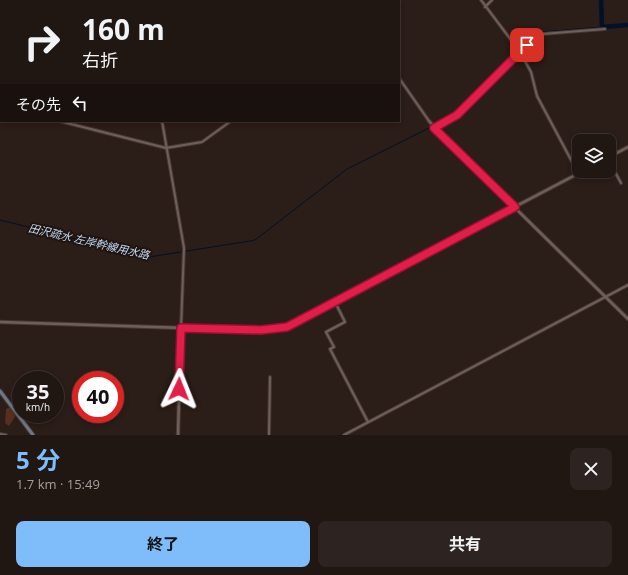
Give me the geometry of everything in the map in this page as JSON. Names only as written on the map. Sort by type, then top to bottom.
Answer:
[{"type":"main road","points":[[0,391],[33,435]]},
{"type":"street","points":[[481,0],[518,48],[531,72],[537,96],[572,163]]},
{"type":"street","points":[[485,7],[492,0]]},
{"type":"street","points":[[434,128],[457,115],[534,38],[542,34],[605,29]]},
{"type":"street","points":[[400,79],[434,128],[628,319]]},
{"type":"street","points":[[63,122],[166,148],[202,142],[230,122]]},
{"type":"street","points":[[162,122],[184,249],[178,435]]},
{"type":"street","points":[[616,153],[628,147]]},
{"type":"street","points":[[616,174],[621,183]]},
{"type":"street","points":[[0,322],[277,330],[296,323],[572,177]]},
{"type":"street","points":[[344,435],[628,285]]},
{"type":"street","points":[[335,302],[345,322],[326,332],[334,347],[330,349],[368,422]]},
{"type":"street","points":[[269,435],[270,376]]},
{"type":"street","points":[[0,434],[6,435]]},
{"type":"shaded area","points":[[10,407],[12,410],[12,421],[9,426],[5,423],[6,409]]},
{"type":"waterway","name":"田沢疏水 左岸幹線用水路","points":[[601,0],[602,27],[628,25]]},
{"type":"waterway","name":"田沢疏水 左岸幹線用水路","points":[[435,125],[458,111],[533,36],[540,32],[602,27]]},
{"type":"waterway","name":"田沢疏水 左岸幹線用水路","points":[[0,220],[149,257],[255,240],[347,169],[431,127]]},
{"type":"route","points":[[179,389],[181,328],[261,330],[282,329],[515,207],[434,128],[457,115],[527,45]]}]
